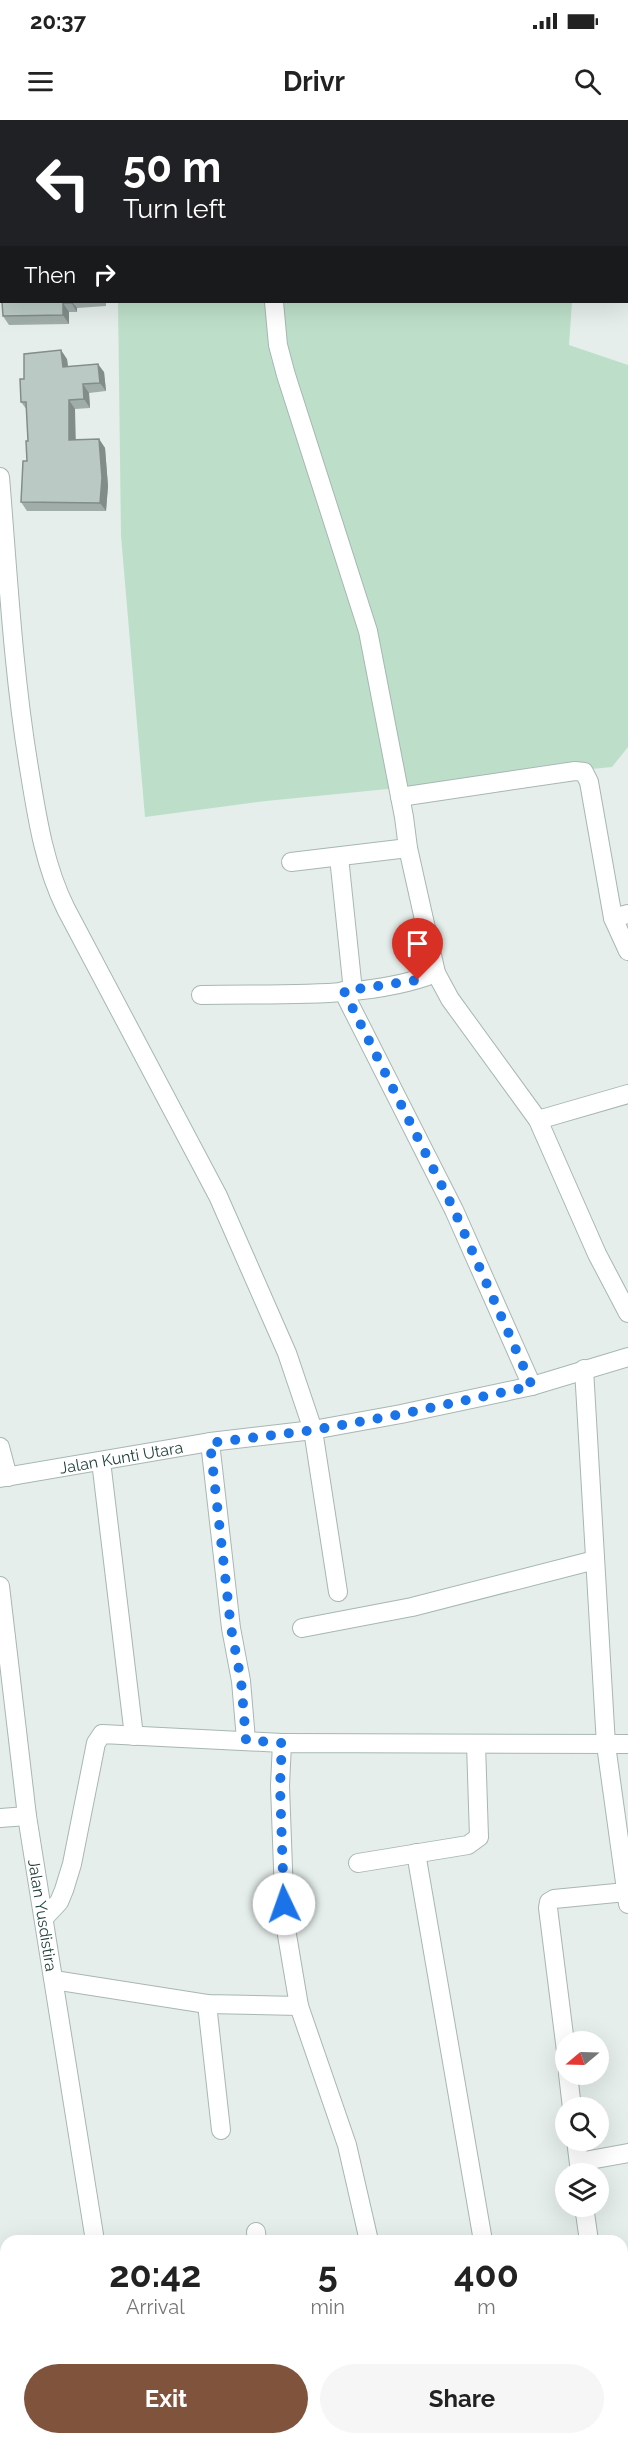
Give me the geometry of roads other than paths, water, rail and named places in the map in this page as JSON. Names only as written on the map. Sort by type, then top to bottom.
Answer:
[{"type":"street","points":[[274,303],[278,345],[286,375],[368,631],[408,848],[436,973],[450,999],[538,1120],[597,1254],[623,1289],[628,1313]]},
{"type":"street","points":[[0,477],[9,690],[48,866],[57,891],[218,1196],[288,1353],[314,1430],[338,1593]]},
{"type":"street","points":[[400,797],[575,771],[584,772],[589,782],[628,951]]},
{"type":"street","points":[[291,862],[408,848]]},
{"type":"street","points":[[339,857],[348,991],[454,1210],[532,1386]]},
{"type":"street","points":[[201,995],[348,991],[418,980],[436,973]]},
{"type":"street","points":[[538,1120],[628,1094]]},
{"type":"street","name":"Jalan Kunti Utara","points":[[4,1478],[210,1443],[314,1430],[402,1414],[532,1386],[628,1357]]},
{"type":"street","points":[[564,2031],[549,1902],[554,1899],[627,1898],[606,1745],[584,1369]]},
{"type":"street","points":[[210,1443],[231,1628],[241,1680],[246,1740]]},
{"type":"street","points":[[0,1447],[4,1478]]},
{"type":"street","points":[[101,1461],[134,1736]]},
{"type":"street","points":[[302,1628],[412,1607],[595,1560]]},
{"type":"street","name":"Jalan Yusdistira","points":[[0,1586],[27,1816],[94,2235]]},
{"type":"street","points":[[44,1918],[59,1902],[64,1890],[97,1739],[102,1734],[282,1743],[628,1744]]},
{"type":"street","points":[[282,1743],[280,1786],[285,1923],[299,2006],[347,2145],[368,2235]]},
{"type":"street","points":[[358,1863],[474,1843],[479,1837],[476,1744]]},
{"type":"street","points":[[0,1818],[27,1816]]},
{"type":"street","points":[[416,1852],[482,2235]]},
{"type":"street","points":[[54,1980],[207,2004],[299,2006]]},
{"type":"street","points":[[207,2004],[221,2130]]},
{"type":"street","points":[[595,2163],[628,2153]]},
{"type":"street","points":[[585,2217],[587,2235]]}]
